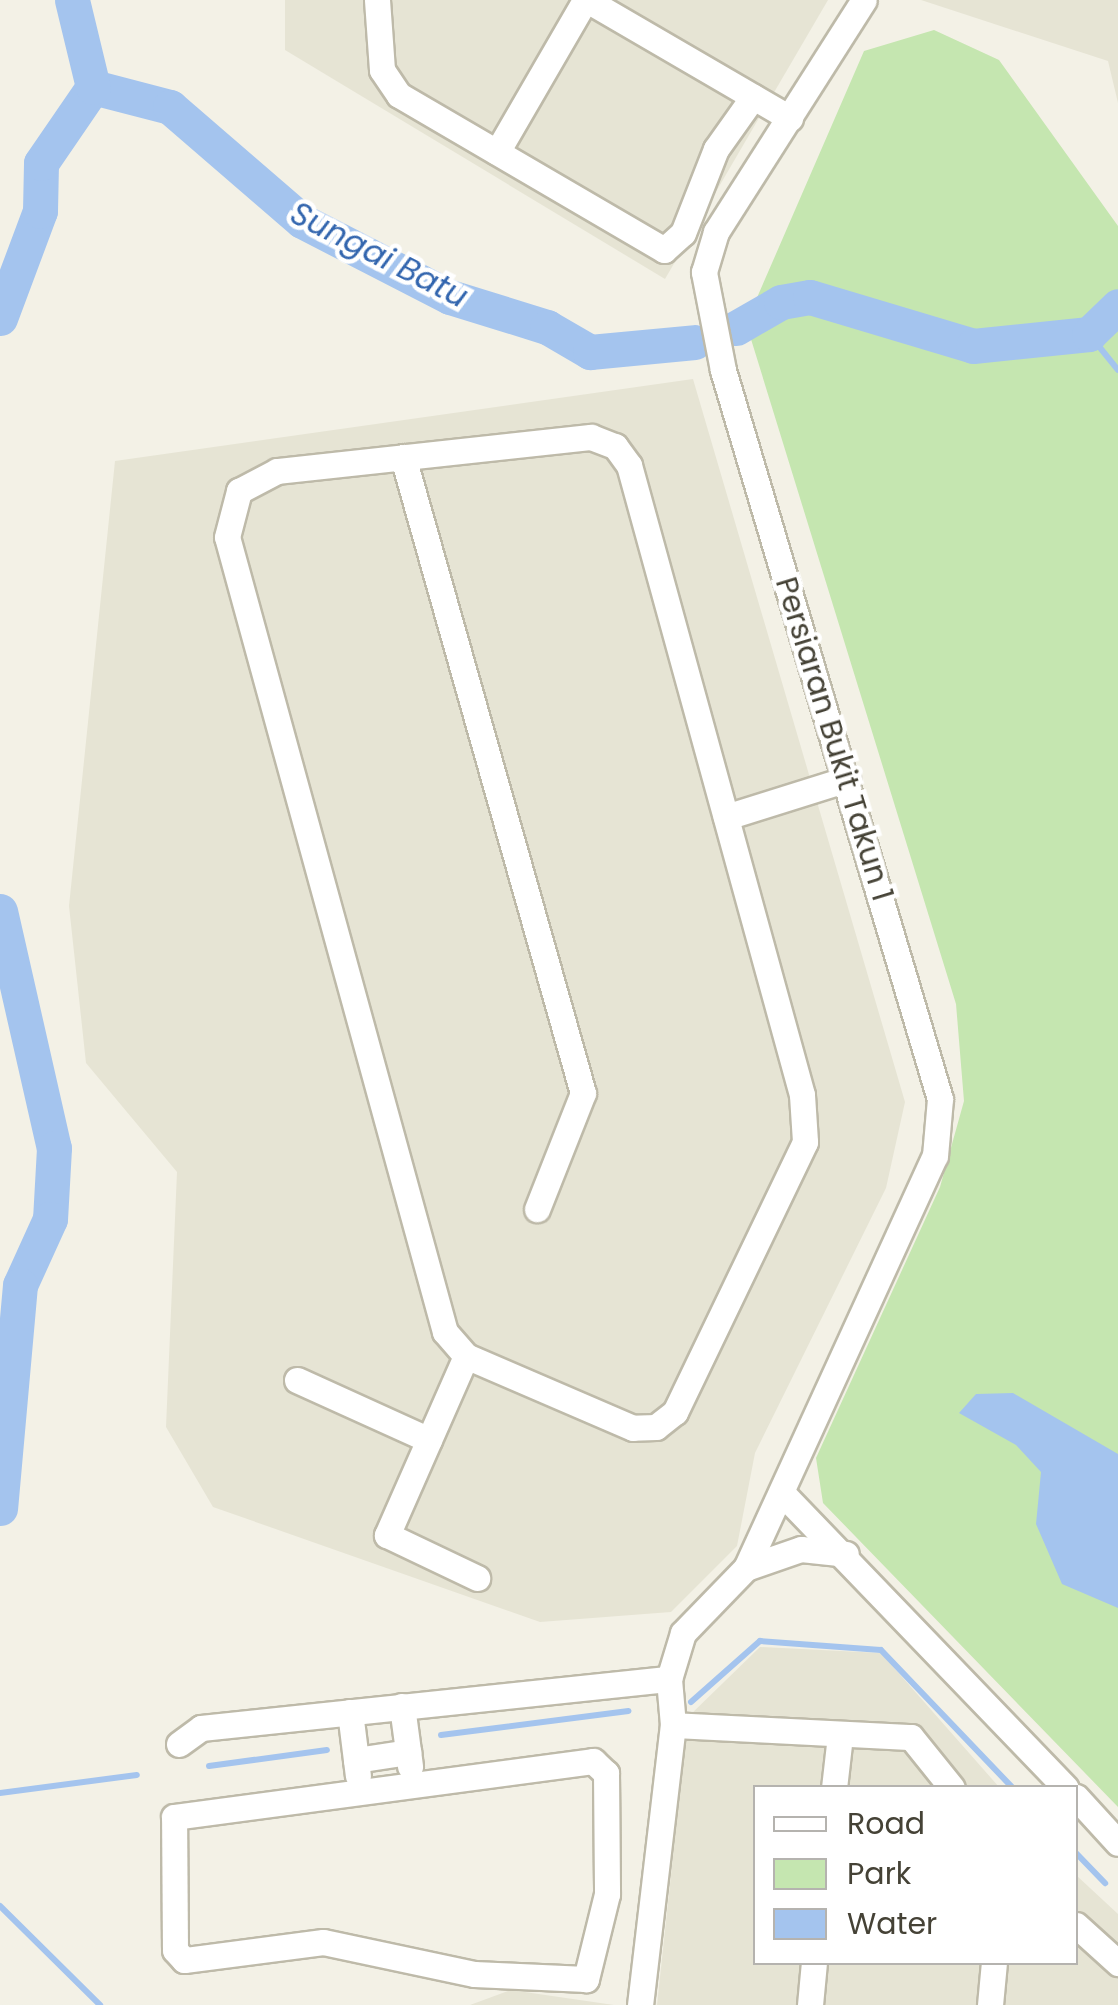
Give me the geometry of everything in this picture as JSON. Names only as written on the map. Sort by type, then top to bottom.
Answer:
[{"type":"street","points":[[378,0],[382,70],[398,95],[664,250],[683,233],[716,149],[753,97]]},
{"type":"street","points":[[497,152],[586,0],[790,118]]},
{"type":"street","name":"Persiaran Bukit Takun 1","points":[[746,1568],[937,1137],[940,1099],[724,370],[704,272],[716,232],[864,0]]},
{"type":"street","points":[[591,437],[615,446],[629,466],[802,1095],[805,1142],[675,1412],[656,1427],[632,1428],[466,1356],[428,1292],[227,538],[228,516],[254,479],[403,457],[591,437]]},
{"type":"street","points":[[403,457],[583,1092],[537,1210]]},
{"type":"street","points":[[726,817],[847,779]]},
{"type":"street","points":[[466,1356],[387,1534],[477,1578]]},
{"type":"street","points":[[297,1380],[429,1440]]},
{"type":"street","points":[[782,1492],[846,1554],[1063,1785]]},
{"type":"street","points":[[640,2005],[673,1724],[669,1678],[683,1634],[746,1568],[801,1549],[846,1554]]},
{"type":"street","points":[[179,1744],[201,1728],[669,1678]]},
{"type":"street","points":[[350,1712],[357,1768],[409,1759],[402,1706]]},
{"type":"street","points":[[673,1724],[911,1738],[950,1785]]},
{"type":"street","points":[[834,1785],[840,1735]]},
{"type":"street","points":[[593,1760],[606,1773],[607,1894],[592,1973],[578,1982],[474,1974],[323,1942],[184,1960],[175,1950],[174,1818],[593,1760]]},
{"type":"street","points":[[1078,1800],[1118,1843]]},
{"type":"street","points":[[1078,1927],[1118,1963]]},
{"type":"street","points":[[810,2005],[814,1965]]},
{"type":"street","points":[[990,2005],[994,1965]]},
{"type":"shaded area","points":[[285,0],[828,0],[665,279],[285,50]]},
{"type":"shaded area","points":[[921,0],[1118,0],[1118,103],[1108,61]]},
{"type":"shaded area","points":[[693,379],[905,1102],[886,1188],[755,1453],[737,1546],[671,1612],[540,1622],[213,1507],[166,1427],[177,1172],[86,1063],[69,906],[115,461]]},
{"type":"shaded area","points":[[760,1647],[881,1653],[997,1785],[753,1785],[753,1965],[1078,1965],[1078,1877],[1118,1914],[1118,2005],[657,2005],[688,1717]]},
{"type":"shaded area","points":[[511,1990],[614,2005],[470,2005]]},
{"type":"green space","points":[[934,30],[999,60],[1118,226],[1118,1807],[823,1503],[816,1458],[940,1187],[964,1101],[956,1004],[746,323],[864,51]]},
{"type":"water","points":[[1013,1393],[1118,1454],[1118,1608],[1062,1584],[1036,1524],[1041,1472],[1016,1445],[959,1413],[976,1394]]},
{"type":"waterway","points":[[0,318],[40,211],[41,163],[93,87],[72,0]]},
{"type":"waterway","name":"Sungai Batu","points":[[93,87],[170,107],[302,221],[450,297],[547,327],[590,352],[695,342]]},
{"type":"waterway","name":"Sungai Batu","points":[[736,328],[781,302],[810,297],[973,346],[1089,334],[1118,306]]},
{"type":"waterway","points":[[1089,334],[1118,370]]},
{"type":"waterway","points":[[0,911],[54,1148],[50,1219],[20,1285],[0,1508]]},
{"type":"waterway","points":[[691,1702],[760,1641],[881,1650],[1010,1785]]},
{"type":"waterway","points":[[441,1735],[628,1711]]},
{"type":"waterway","points":[[209,1766],[327,1750]]},
{"type":"waterway","points":[[0,1793],[137,1775]]},
{"type":"waterway","points":[[1078,1855],[1105,1883]]},
{"type":"waterway","points":[[0,1906],[100,2005]]}]
